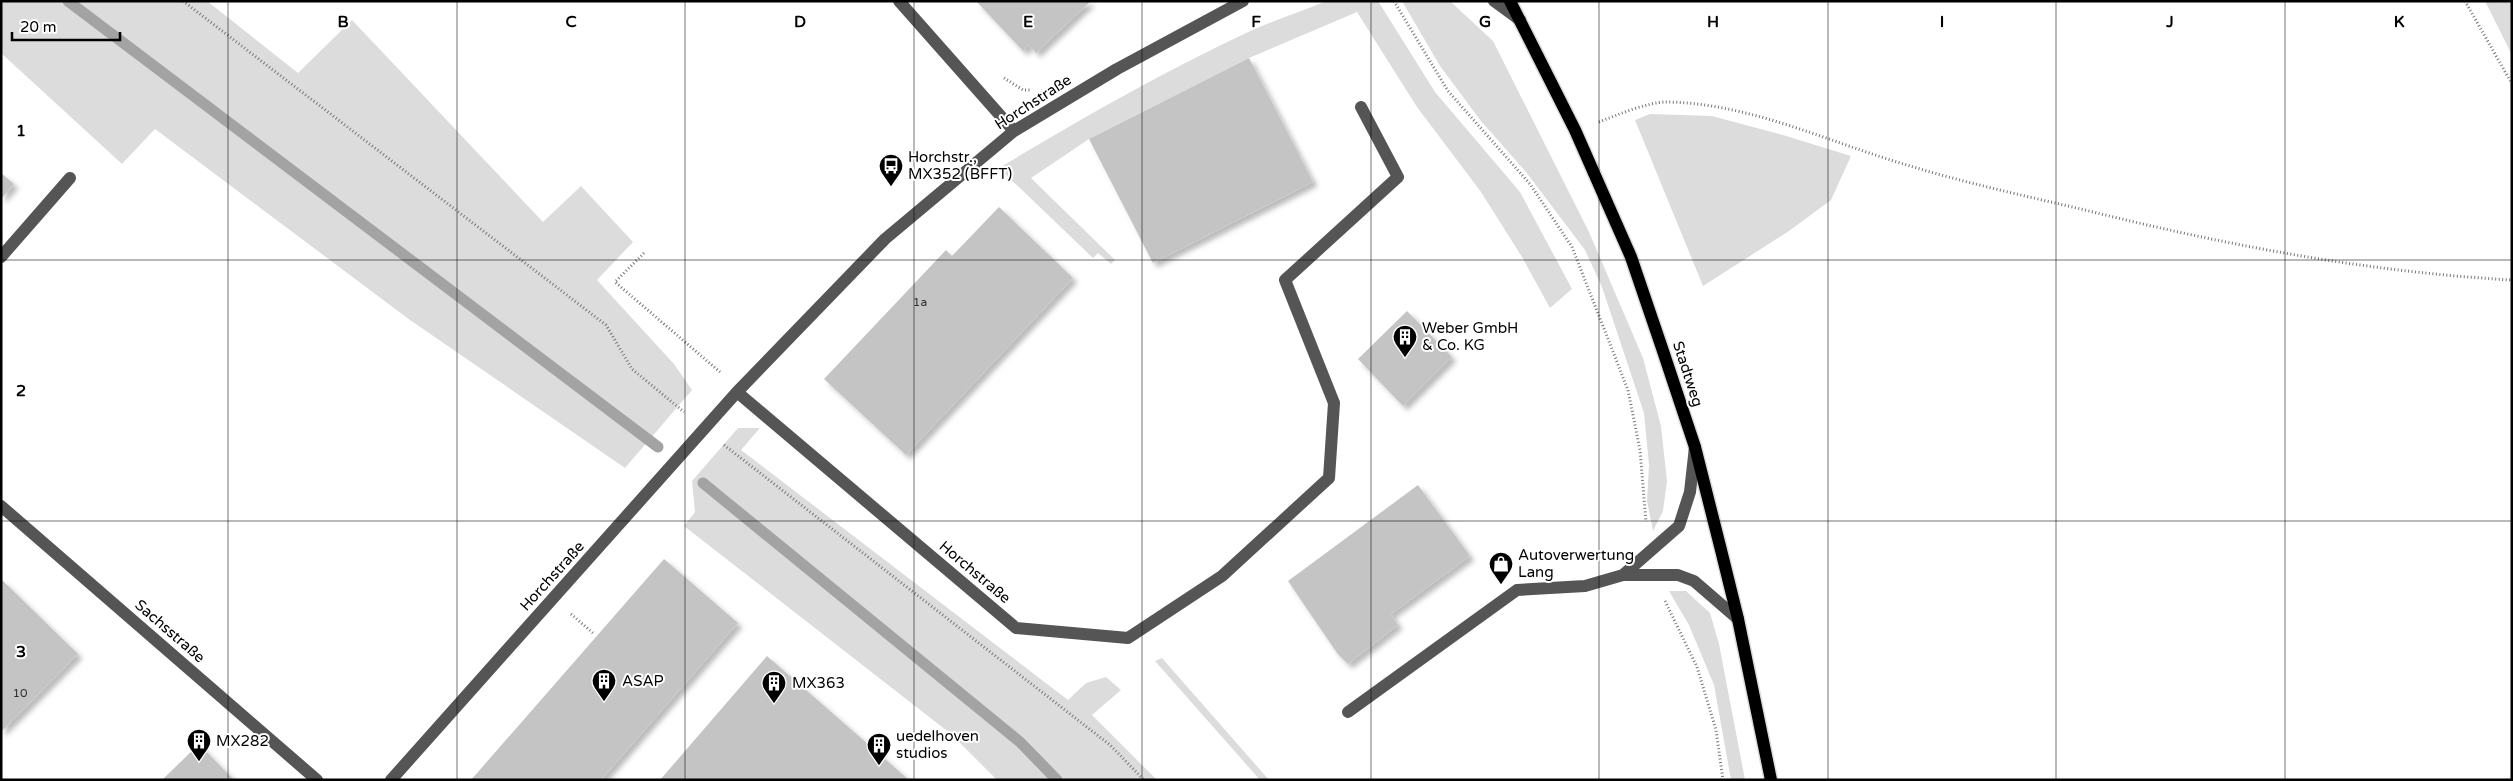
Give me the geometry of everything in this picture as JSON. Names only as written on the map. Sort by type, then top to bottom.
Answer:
[{"type":"main road","name":"Stadtweg","points":[[1510,1],[1575,130],[1631,257],[1695,448],[1738,619],[1771,780]]},
{"type":"street","points":[[899,1],[1014,131]]},
{"type":"street","name":"Horchstraße","points":[[391,780],[737,392],[886,239],[1014,131],[1117,69],[1243,1]]},
{"type":"street","points":[[1494,1],[1520,20]]},
{"type":"street","name":"Horchstraße","points":[[737,392],[1016,628],[1128,638],[1222,576],[1329,478],[1334,403],[1285,280],[1398,177],[1361,107]]},
{"type":"street","points":[[1,257],[70,178]]},
{"type":"street","points":[[1624,575],[1679,526],[1690,492],[1695,448]]},
{"type":"street","name":"Sachsstraße","points":[[1,506],[317,780]]},
{"type":"street","points":[[1348,712],[1517,590],[1585,586],[1624,575],[1678,575],[1694,581],[1738,619]]},
{"type":"path","points":[[183,1],[606,325],[632,368],[704,429],[1110,745],[1144,780]]},
{"type":"path","points":[[1394,1],[1448,91],[1530,184],[1572,247],[1628,390],[1640,450],[1645,519],[1652,550]]},
{"type":"path","points":[[2465,1],[2512,84]]},
{"type":"path","points":[[998,72],[1014,86],[1023,90],[1038,88]]},
{"type":"path","points":[[1575,130],[1663,102],[1718,106],[1788,125],[1907,166],[2097,213],[2296,256],[2444,275],[2512,280]]},
{"type":"path","points":[[644,253],[615,282],[722,374],[737,392]]},
{"type":"path","points":[[1657,575],[1665,600],[1697,667],[1716,730],[1723,780]]},
{"type":"shaded area","points":[[1,1],[207,1],[298,73],[352,20],[543,222],[581,186],[633,242],[597,280],[674,364],[692,390],[625,468],[410,320],[155,129],[122,164],[1,53]]},
{"type":"shaded area","points":[[1327,1],[1378,1],[1435,92],[1520,192],[1572,289],[1550,308],[1522,257],[1481,192],[1417,107],[1357,12],[1249,58],[1089,139],[1031,178],[1115,260],[1111,264],[1098,253],[1093,258],[999,168],[1090,115],[1214,48]]},
{"type":"shaded area","points":[[1402,1],[1450,1],[1493,41],[1589,232],[1643,358],[1661,426],[1667,481],[1663,511],[1653,531],[1647,501],[1649,465],[1644,413],[1602,287],[1585,250],[1526,172],[1481,121],[1440,66]]},
{"type":"shaded area","points":[[2485,1],[2512,1],[2512,55]]},
{"type":"shaded area","points":[[1650,114],[1712,116],[1851,156],[1831,200],[1789,231],[1703,286],[1635,120]]},
{"type":"shaded area","points":[[738,428],[760,428],[741,450],[1068,700],[1086,683],[1106,677],[1121,690],[1092,715],[1157,780],[997,780],[951,734],[684,526],[695,512],[692,481]]},
{"type":"shaded area","points":[[1669,591],[1686,591],[1710,613],[1719,644],[1745,780],[1731,780],[1714,685],[1689,625]]},
{"type":"shaded area","points":[[1162,658],[1269,780],[1260,780],[1155,661]]},
{"type":"building","points":[[976,1],[1091,1],[1036,53],[1029,45],[1023,51]]},
{"type":"building","points":[[1249,58],[1313,182],[1153,263],[1089,139]]},
{"type":"building","points":[[1,173],[14,184],[1,199]]},
{"type":"building","points":[[999,207],[1073,278],[906,455],[824,379],[946,250],[952,256]]},
{"type":"building","name":"Weber GmbH & Co. KG","points":[[1407,311],[1452,357],[1403,406],[1358,359]]},
{"type":"building","points":[[1418,485],[1470,556],[1391,614],[1398,625],[1348,664],[1337,653],[1288,581]]},
{"type":"building","name":"ASAP","points":[[664,559],[738,623],[601,780],[471,780]]},
{"type":"building","points":[[1,579],[78,654],[1,732]]},
{"type":"building","name":"MX363","points":[[767,656],[877,752],[909,780],[660,780]]},
{"type":"building","name":"MX282","points":[[199,744],[234,780],[162,780]]},
{"type":"waterway","points":[[68,1],[658,447]]},
{"type":"waterway","points":[[703,483],[1020,742],[1057,780]]},
{"type":"place","name":"Horchstr., MX352 (BFFT)","points":[[891,187]]},
{"type":"place","name":"Weber GmbH & Co. KG","points":[[1405,358]]},
{"type":"place","name":"Autoverwertung Lang","points":[[1501,585]]},
{"type":"place","name":"ASAP","points":[[604,702]]},
{"type":"place","name":"MX363","points":[[774,704]]},
{"type":"place","name":"MX282","points":[[199,762]]},
{"type":"place","name":"uedelhoven studios","points":[[879,766]]}]
